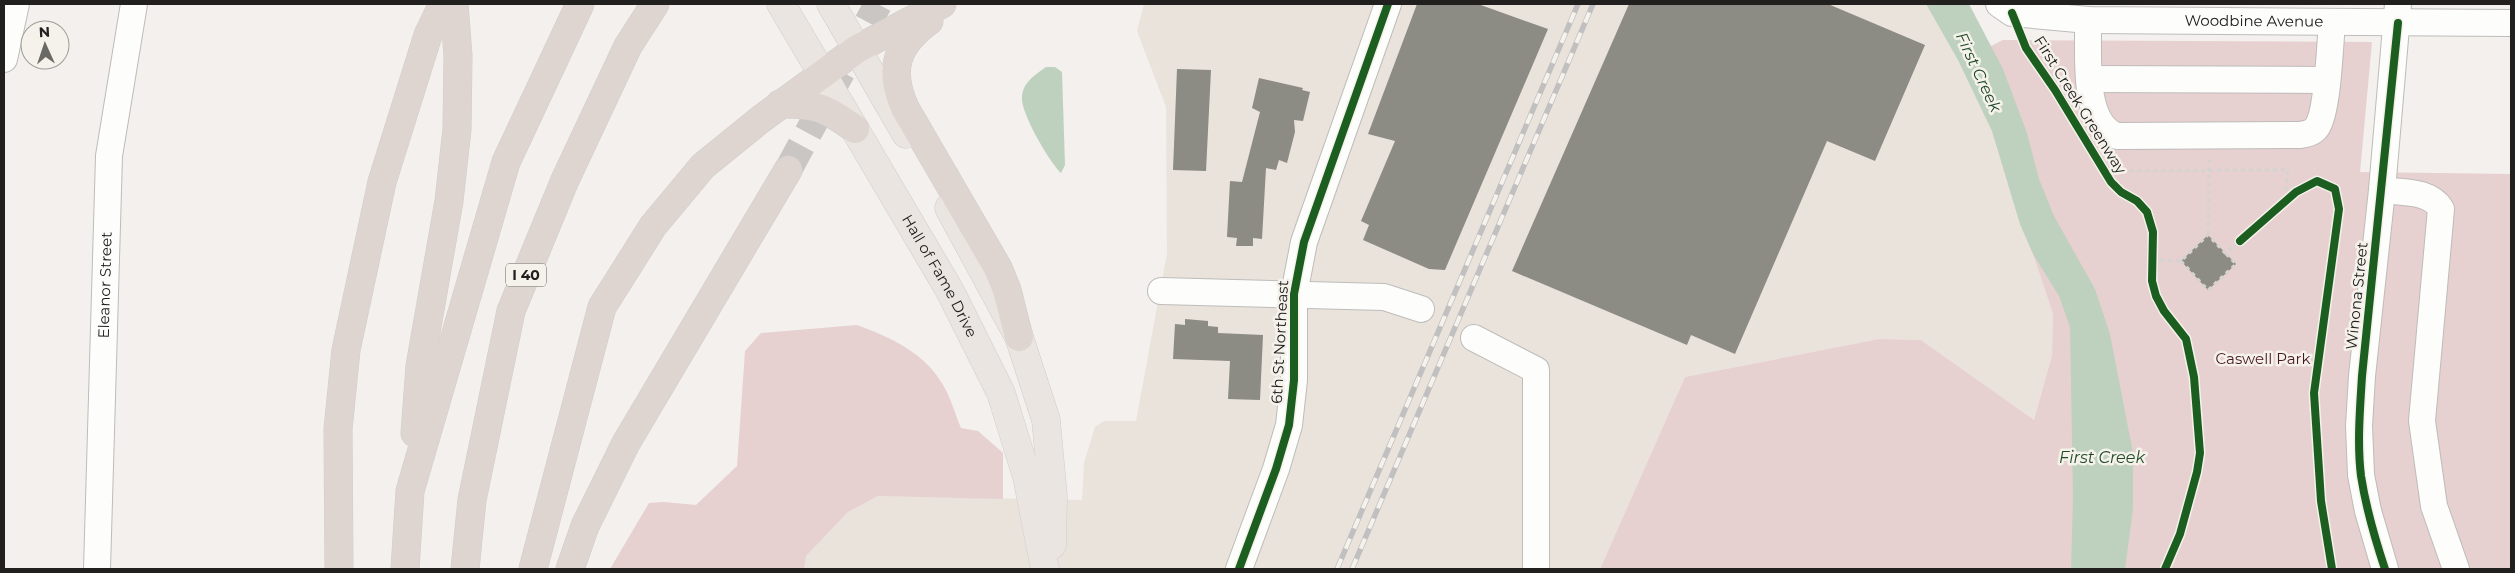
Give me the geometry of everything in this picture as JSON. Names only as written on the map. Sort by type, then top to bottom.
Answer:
[{"type":"highway","points":[[339,569],[338,429],[346,350],[382,182],[428,35],[443,4]]},
{"type":"highway","points":[[405,569],[420,366],[449,201],[457,129],[458,56],[454,4]]},
{"type":"highway","points":[[410,491],[506,162],[580,4]]},
{"type":"highway","name":"I 40","points":[[465,569],[472,500],[511,311],[565,180],[628,46],[655,4]]},
{"type":"highway","points":[[533,569],[602,307],[652,226],[703,166],[780,104],[857,49],[942,4]]},
{"type":"highway","points":[[952,4],[906,40],[900,52],[896,80],[905,108],[998,268],[1007,290],[1019,337]]},
{"type":"highway","points":[[780,104],[815,106],[833,113],[855,130]]},
{"type":"highway","points":[[570,569],[585,526],[626,443],[788,170]]},
{"type":"main road","name":"Hall of Fame Drive","points":[[781,4],[950,291],[1001,393],[1027,477],[1045,569]]},
{"type":"main road","points":[[831,4],[935,183],[1019,337],[1046,420],[1053,496],[1052,569]]},
{"type":"street","points":[[4,59],[16,4]]},
{"type":"street","name":"Eleanor Street","points":[[97,569],[109,156],[134,4]]},
{"type":"street","name":"6th St Northeast","points":[[1239,569],[1276,469],[1289,425],[1294,380],[1294,294],[1304,242],[1388,4]]},
{"type":"street","name":"Woodbine Avenue","points":[[1999,4],[2012,13],[2088,20],[2332,22],[2398,13],[2511,23]]},
{"type":"street","name":"Winona Street","points":[[2385,569],[2368,511],[2361,475],[2359,426],[2362,376],[2382,190],[2398,13]]},
{"type":"street","points":[[2088,20],[2090,79],[2094,112],[2102,128],[2116,136],[2300,135],[2309,133],[2316,129],[2320,123],[2332,22]]},
{"type":"street","points":[[2090,79],[2326,80]]},
{"type":"street","points":[[2382,190],[2428,196],[2437,201],[2442,209],[2422,421],[2434,506],[2456,569]]},
{"type":"street","points":[[1161,291],[1384,297],[1421,309]]},
{"type":"street","points":[[1474,338],[1536,370],[1536,569]]},
{"type":"path","points":[[2152,260],[2181,261],[2208,290],[2236,264],[2208,235],[2209,136]]},
{"type":"path","points":[[2105,171],[2288,170],[2285,201]]},
{"type":"path","points":[[2278,208],[2296,192]]},
{"type":"path","points":[[2181,261],[2208,235]]},
{"type":"path","points":[[2225,253],[2243,238]]},
{"type":"shaded area","points":[[1144,4],[1926,4],[1959,62],[1992,131],[2020,224],[2033,254],[2053,314],[2052,355],[2034,420],[1921,340],[1879,339],[1685,377],[1600,569],[804,569],[806,556],[848,512],[878,496],[1082,500],[1084,463],[1095,427],[1104,421],[1136,421],[1167,253],[1166,107],[1137,31]]},
{"type":"green space","name":"Caswell Park","points":[[2003,40],[2372,42],[2360,172],[2511,174],[2511,569],[1600,569],[1685,377],[1879,339],[1921,340],[2034,420],[2052,355],[2053,314],[2033,254],[2020,224],[1992,131],[1959,62]]},
{"type":"green space","points":[[857,325],[894,341],[917,355],[927,364],[946,390],[961,428],[978,431],[1003,453],[1003,499],[878,496],[848,512],[806,556],[804,569],[610,569],[649,503],[664,502],[696,505],[737,466],[745,351],[761,333]]},
{"type":"water","name":"First Creek","points":[[1926,4],[1969,4],[2003,69],[2027,133],[2039,179],[2054,216],[2095,289],[2110,334],[2133,453],[2133,509],[2125,569],[2071,569],[2073,498],[2070,327],[2059,296],[2033,254],[2020,224],[1992,131],[1959,62]]},
{"type":"water","points":[[1046,67],[1055,67],[1062,72],[1065,165],[1061,173],[1037,137],[1026,114],[1022,97],[1027,83]]},
{"type":"building","points":[[1417,4],[1478,4],[1548,29],[1445,270],[1429,269],[1363,240],[1369,225],[1361,221],[1395,141],[1368,134]]},
{"type":"building","points":[[1629,4],[1828,4],[1925,45],[1875,161],[1827,141],[1735,354],[1691,335],[1687,345],[1512,271]]},
{"type":"building","points":[[1177,69],[1211,70],[1206,171],[1173,170]]},
{"type":"building","points":[[1259,78],[1303,88],[1302,90],[1310,92],[1303,121],[1294,120],[1295,132],[1287,163],[1279,160],[1276,170],[1266,168],[1262,239],[1253,238],[1253,246],[1236,246],[1237,238],[1227,237],[1230,181],[1242,182],[1260,112],[1252,108]]},
{"type":"building","points":[[2208,235],[2236,264],[2208,290],[2181,261]]},
{"type":"building","points":[[1185,319],[1208,321],[1208,326],[1218,327],[1218,333],[1263,335],[1260,400],[1228,399],[1230,361],[1173,359],[1175,324],[1185,325]]},
{"type":"tunnel","points":[[788,170],[878,4]]},
{"type":"railway","points":[[1337,569],[1578,4]]},
{"type":"railway","points":[[1352,569],[1593,4]]},
{"type":"cycle path","points":[[1239,569],[1276,469],[1289,425],[1294,380],[1294,294],[1304,242],[1388,4]]},
{"type":"cycle path","name":"First Creek Greenway","points":[[2012,13],[2026,48],[2055,90],[2111,182],[2121,192],[2137,201],[2147,212],[2153,232],[2152,281],[2156,296],[2164,311],[2186,339],[2194,377],[2200,453],[2197,472],[2180,534],[2165,569]]},
{"type":"cycle path","points":[[2385,569],[2363,488],[2359,451],[2359,426],[2362,376],[2398,23]]},
{"type":"cycle path","points":[[2240,241],[2296,192],[2317,181],[2335,189],[2339,209],[2314,393],[2321,501],[2332,569]]}]
